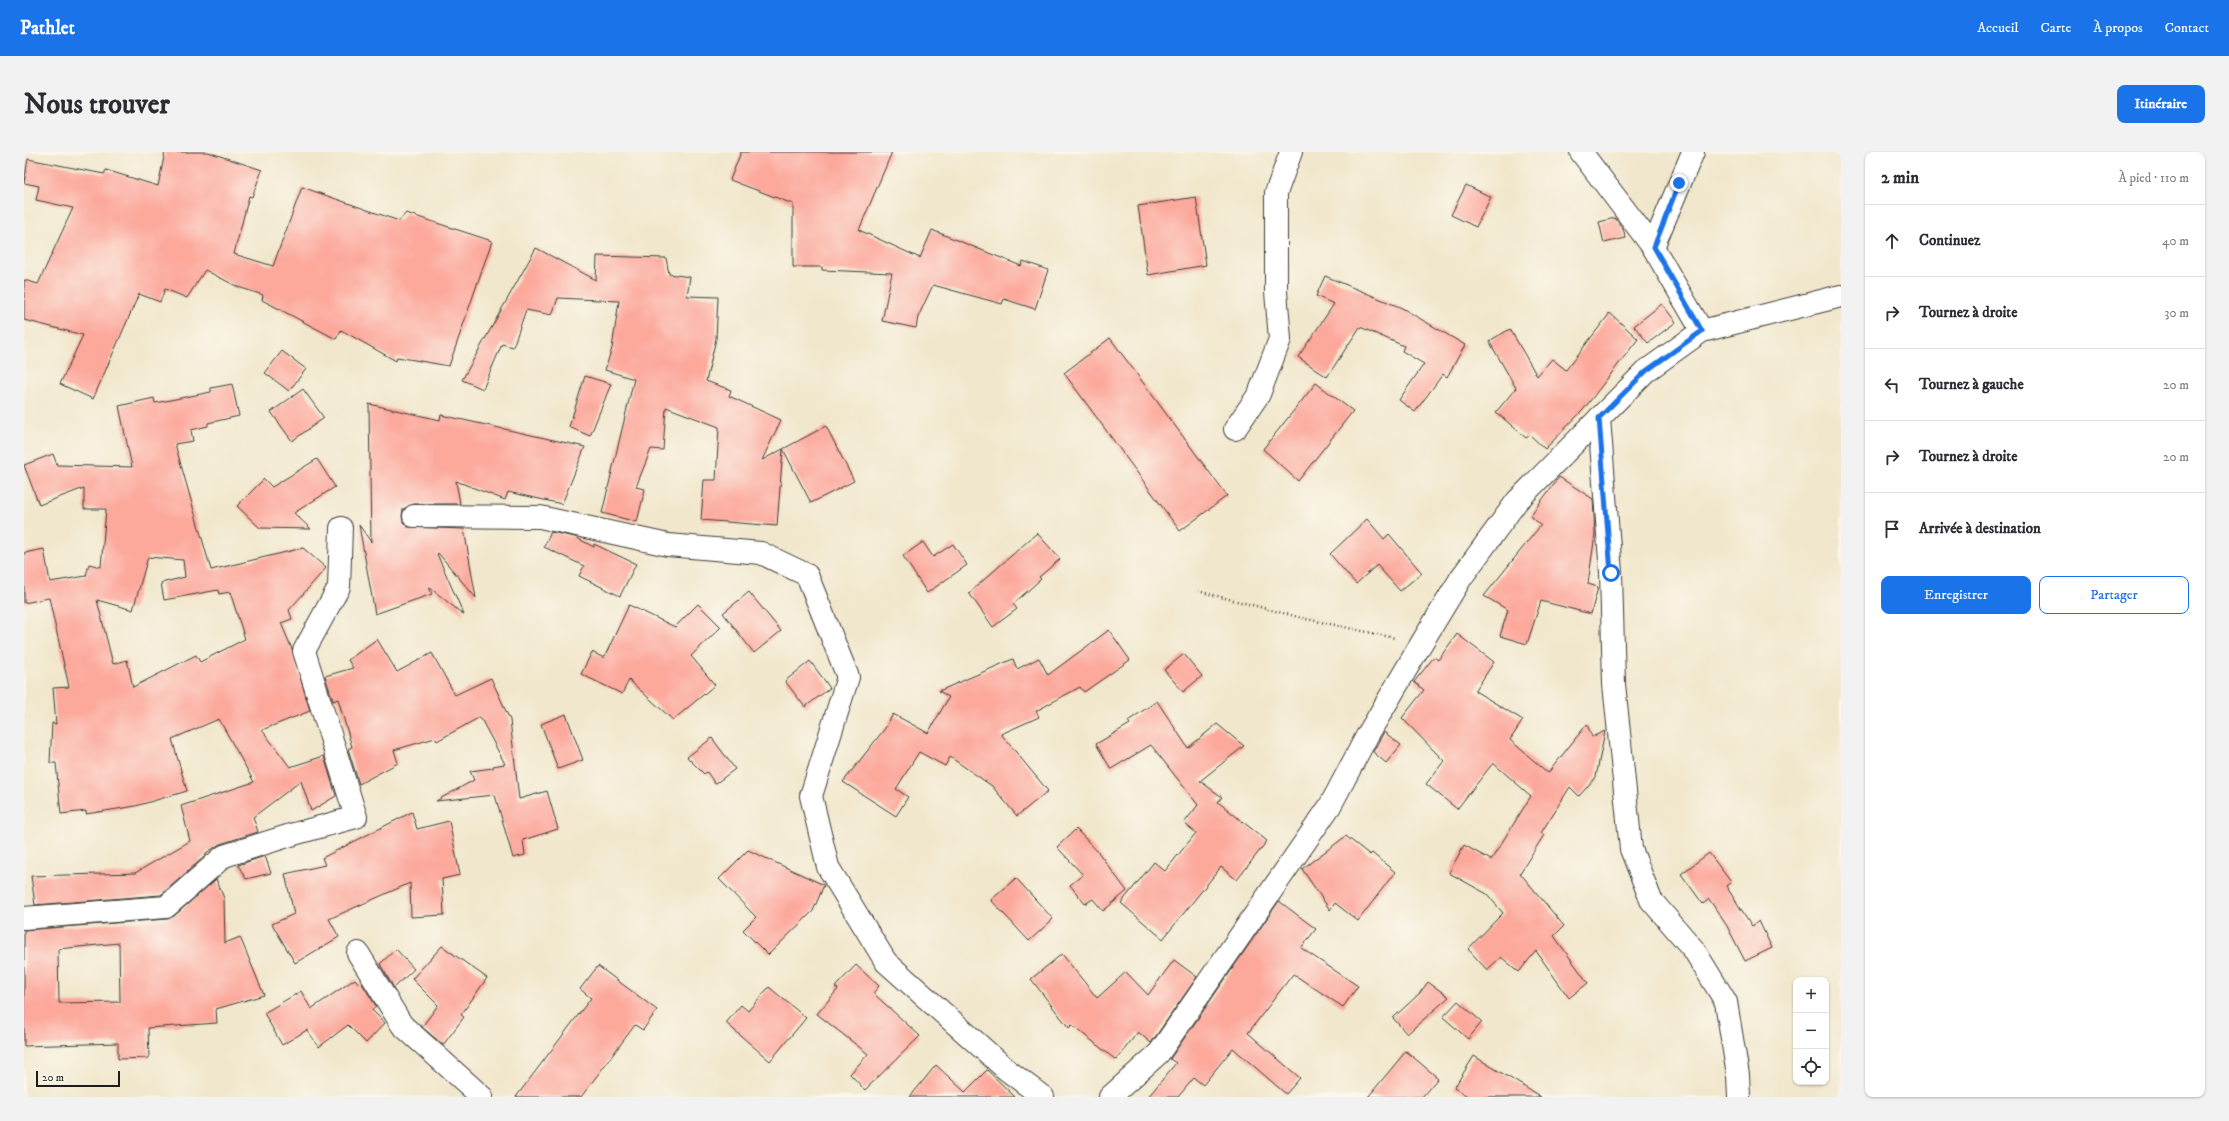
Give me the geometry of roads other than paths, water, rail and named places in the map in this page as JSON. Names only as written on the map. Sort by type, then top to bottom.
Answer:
[{"type":"street","points":[[1235,429],[1259,394],[1280,338],[1276,292],[1276,193],[1291,152]]},
{"type":"street","points":[[1581,152],[1616,195],[1654,247],[1702,331]]},
{"type":"street","points":[[1654,247],[1693,152]]},
{"type":"street","points":[[1110,1097],[1159,1053],[1227,957],[1330,806],[1366,736],[1461,578],[1517,501],[1646,371],[1702,331],[1841,296]]},
{"type":"street","points":[[1599,418],[1611,573],[1614,684],[1631,850],[1651,900],[1694,950],[1726,1002],[1738,1075],[1739,1097]]},
{"type":"street","points":[[414,516],[540,517],[668,545],[761,553],[806,575],[848,677],[810,796],[828,867],[886,962],[1007,1070],[1043,1097]]},
{"type":"street","points":[[24,918],[166,907],[224,856],[294,834],[356,817],[304,651],[339,587],[341,528]]},
{"type":"street","points":[[358,952],[402,1025],[482,1097]]}]
